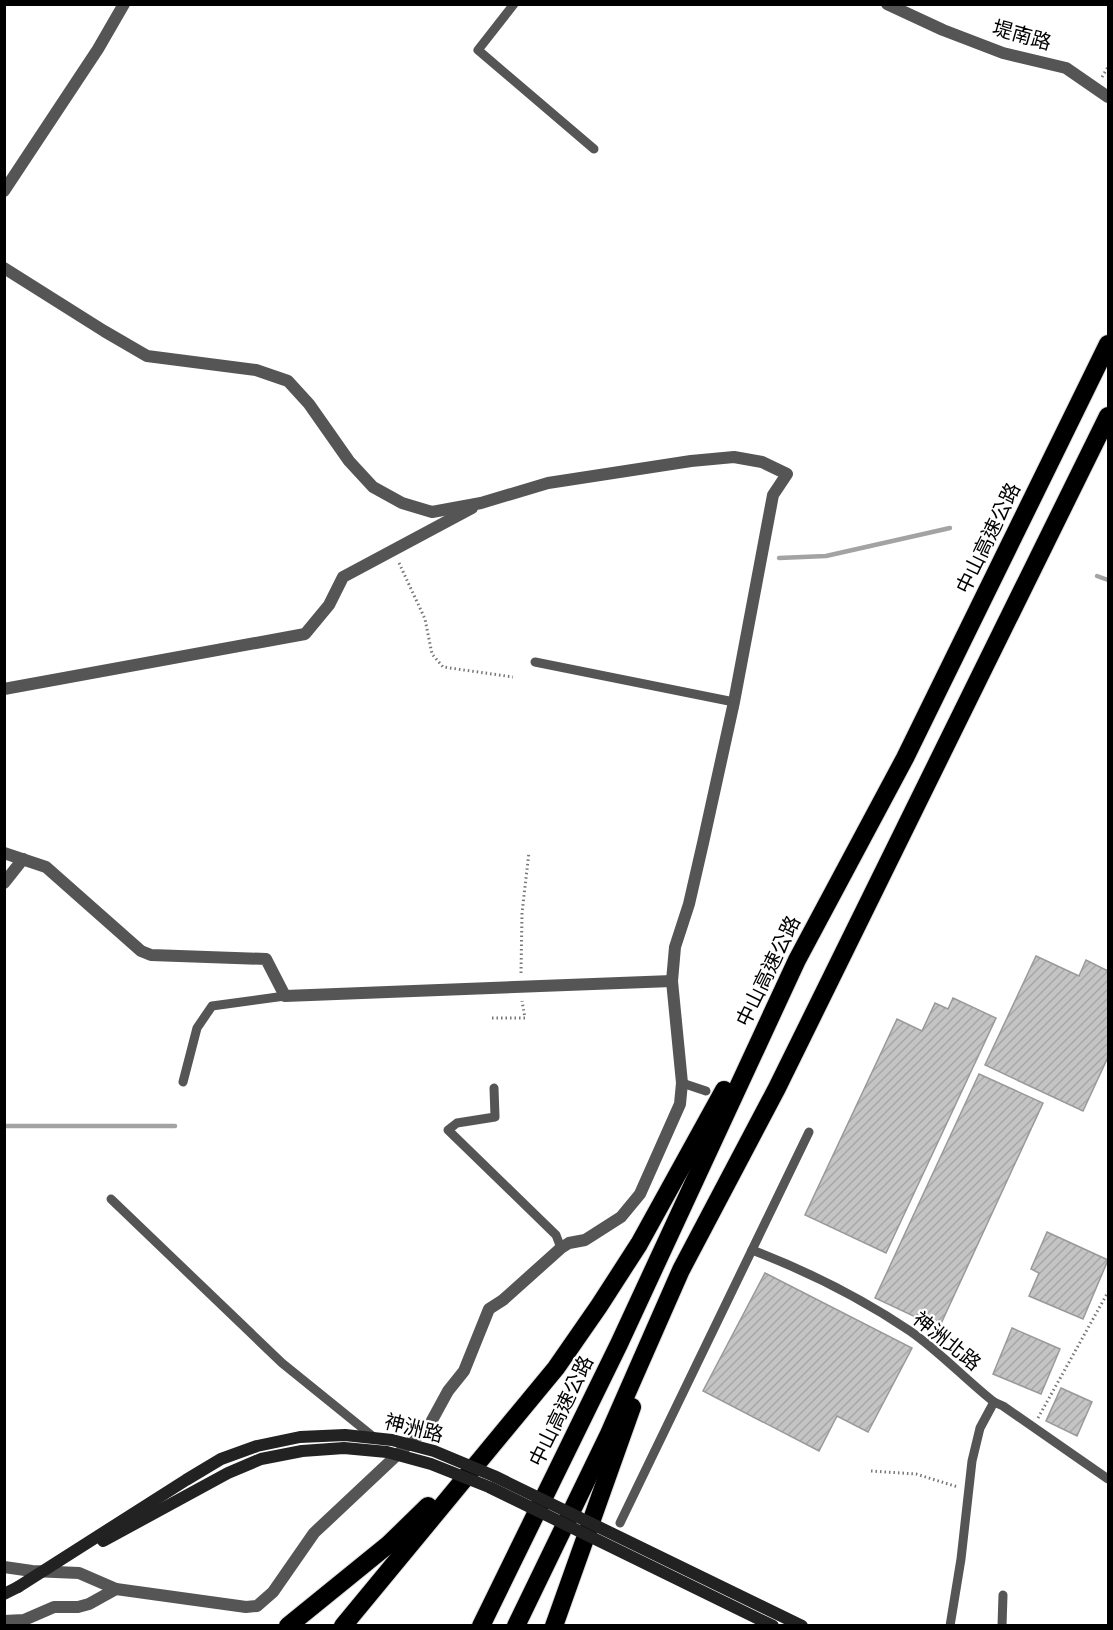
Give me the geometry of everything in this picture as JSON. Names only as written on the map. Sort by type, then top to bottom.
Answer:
[{"type":"highway","name":"中山高速公路","points":[[481,1626],[619,1344],[796,960],[905,758],[1108,344]]},
{"type":"highway","points":[[516,1626],[608,1436],[681,1270],[777,1088],[1108,416]]},
{"type":"highway","points":[[344,1623],[556,1368],[599,1306],[639,1244],[796,960]]},
{"type":"highway","points":[[554,1626],[681,1270]]},
{"type":"highway","points":[[288,1626],[388,1544],[504,1432]]},
{"type":"street","points":[[4,191],[98,49],[124,4]]},
{"type":"street","name":"堤南路","points":[[887,4],[1003,53],[1066,68],[1108,97]]},
{"type":"street","points":[[4,268],[147,356],[256,370],[288,381],[309,404],[349,462],[373,487],[402,504],[432,512],[482,503],[549,483],[691,461],[734,457],[762,462],[787,474],[773,495],[734,702],[704,843],[675,946],[672,981],[682,1083],[680,1104],[640,1194],[621,1217],[585,1240],[569,1243],[561,1248],[503,1300],[489,1309],[464,1371],[448,1391],[430,1424],[314,1533],[273,1592],[257,1606],[246,1607],[116,1589],[79,1573],[4,1567]]},
{"type":"street","points":[[4,689],[305,634],[329,605],[343,577],[482,503]]},
{"type":"street","points":[[4,853],[46,867],[141,951],[151,955],[266,959],[285,996],[672,981]]},
{"type":"street","points":[[4,883],[23,859]]},
{"type":"street","name":"神洲路","points":[[18,1587],[186,1479],[221,1460],[257,1446],[300,1437],[345,1435],[392,1440],[434,1451],[474,1467],[802,1626]]},
{"type":"street","name":"神洲路","points":[[4,1594],[228,1473],[261,1459],[302,1451],[344,1448],[387,1452],[431,1464],[479,1483],[773,1626]]},
{"type":"street","points":[[4,1620],[24,1620],[54,1607],[78,1607],[89,1604],[116,1589]]},
{"type":"lane","points":[[514,4],[478,50],[594,149]]},
{"type":"lane","points":[[535,662],[734,702]]},
{"type":"lane","points":[[183,1082],[197,1028],[212,1006],[285,996]]},
{"type":"lane","points":[[682,1083],[706,1091]]},
{"type":"lane","points":[[494,1088],[495,1117],[457,1123],[448,1130],[556,1235],[561,1248]]},
{"type":"lane","points":[[620,1522],[809,1132]]},
{"type":"lane","points":[[111,1199],[282,1363],[395,1455]]},
{"type":"lane","name":"神洲北路","points":[[752,1250],[814,1276],[892,1320],[912,1333],[994,1402],[1108,1479]]},
{"type":"lane","points":[[950,1626],[961,1559],[968,1490],[980,1428],[994,1402]]},
{"type":"lane","points":[[1002,1626],[1003,1596]]},
{"type":"path","points":[[393,550],[425,619],[432,654],[443,668],[513,677]]},
{"type":"path","points":[[492,1018],[525,1018],[521,988],[522,913],[530,852]]},
{"type":"path","points":[[1032,1428],[1108,1292]]},
{"type":"path","points":[[871,1471],[916,1474],[968,1490]]},
{"type":"building","points":[[1036,956],[1079,976],[1086,960],[1108,971],[1108,1057],[1083,1111],[985,1065]]},
{"type":"building","points":[[953,998],[996,1018],[886,1253],[805,1215],[897,1019],[922,1031],[935,1003],[948,1009]]},
{"type":"building","points":[[979,1074],[1043,1103],[939,1328],[875,1298]]},
{"type":"building","points":[[1047,1232],[1108,1260],[1083,1319],[1029,1296],[1039,1273],[1031,1269]]},
{"type":"building","points":[[765,1273],[912,1348],[868,1432],[837,1416],[819,1451],[703,1391]]},
{"type":"building","points":[[1012,1328],[1060,1349],[1041,1394],[993,1374]]},
{"type":"building","points":[[1061,1388],[1092,1402],[1077,1436],[1046,1421]]},
{"type":"waterway","points":[[779,558],[826,556],[950,528]]},
{"type":"waterway","points":[[1097,576],[1108,580]]},
{"type":"waterway","points":[[4,1126],[175,1126]]}]
